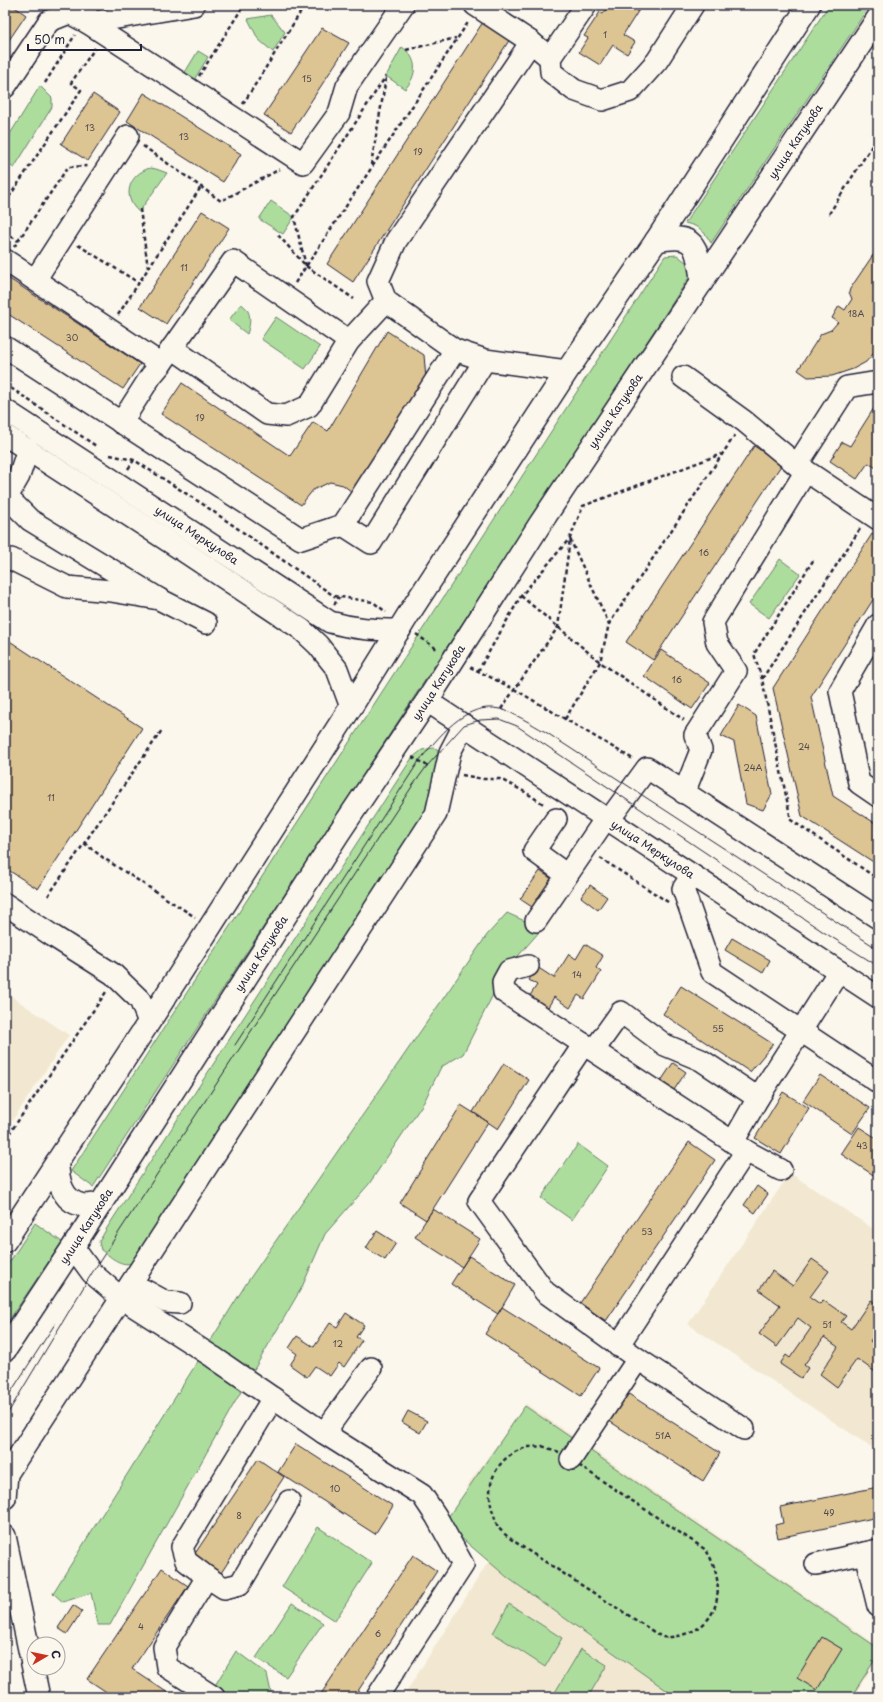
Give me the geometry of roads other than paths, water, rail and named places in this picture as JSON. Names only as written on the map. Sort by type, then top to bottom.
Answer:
[{"type":"main road","points":[[5,1241],[148,1022],[567,371],[656,242],[809,5]]},
{"type":"main road","name":"улица Катукова","points":[[5,1350],[101,1204],[338,834],[454,660],[553,504],[878,18]]},
{"type":"main road","points":[[656,242],[672,238],[684,239],[694,247],[699,260],[702,282]]},
{"type":"main road","points":[[57,1162],[59,1181],[67,1197],[82,1205],[101,1204]]},
{"type":"street","points":[[91,20],[194,5]]},
{"type":"street","points":[[5,87],[49,21],[69,13],[91,20],[191,90],[303,163],[339,113],[347,86],[403,5]]},
{"type":"street","points":[[586,5],[550,58],[551,72],[574,90],[602,100],[630,91],[657,61],[693,5]]},
{"type":"street","points":[[476,6],[531,42],[550,58]]},
{"type":"street","points":[[531,42],[396,241],[378,280],[386,301],[455,350],[485,360],[567,371]]},
{"type":"street","points":[[35,280],[128,136]]},
{"type":"street","points":[[5,260],[108,329],[166,356],[267,414],[286,416],[309,406],[349,341],[386,301]]},
{"type":"street","points":[[121,423],[151,376],[233,261],[349,341]]},
{"type":"street","points":[[7,354],[121,423],[302,539],[343,526],[455,350]]},
{"type":"street","points":[[343,526],[371,543],[485,360]]},
{"type":"street","points":[[683,377],[744,422],[802,468],[874,516]]},
{"type":"street","points":[[684,793],[702,750],[695,735],[736,671],[717,642],[713,622],[847,388],[878,382]]},
{"type":"street","name":"улица Меркулова","points":[[5,410],[330,622],[349,628],[374,630],[401,627]]},
{"type":"street","name":"улица Меркулова","points":[[5,435],[301,629],[318,645],[337,669],[351,707]]},
{"type":"street","points":[[28,449],[20,476],[8,488],[7,497],[30,520],[159,599],[206,623]]},
{"type":"street","points":[[5,558],[11,559],[67,587],[111,591],[159,599]]},
{"type":"street","points":[[878,625],[840,691],[859,783],[878,796]]},
{"type":"street","name":"улица Меркулова","points":[[427,701],[878,997]]},
{"type":"street","points":[[5,1498],[7,1474],[436,814],[450,752],[464,725]]},
{"type":"street","points":[[536,921],[607,819],[647,768],[878,918]]},
{"type":"street","points":[[552,813],[534,851],[567,875]]},
{"type":"street","points":[[692,875],[684,889],[712,972],[878,1082]]},
{"type":"street","points":[[5,904],[116,977],[140,1000],[148,1022]]},
{"type":"street","points":[[528,966],[509,971],[503,982],[504,992],[739,1146],[781,1170]]},
{"type":"street","points":[[618,1346],[739,1146],[758,1098],[839,971]]},
{"type":"street","points":[[744,1429],[618,1346],[545,1292],[479,1201],[589,1047],[621,1012],[665,1045],[701,1060],[758,1098]]},
{"type":"street","points":[[73,1247],[92,1273],[121,1298],[324,1433],[422,1494],[436,1516],[463,1566],[377,1697]]},
{"type":"street","points":[[121,1298],[144,1290],[166,1302],[180,1303]]},
{"type":"street","points":[[571,1459],[638,1359]]},
{"type":"street","points":[[324,1433],[371,1368]]},
{"type":"street","points":[[273,1398],[182,1547],[186,1561],[224,1588],[240,1584],[289,1501]]},
{"type":"street","points":[[5,1536],[39,1697]]},
{"type":"street","points":[[816,1564],[872,1551],[878,1606]]},
{"type":"street","points":[[207,1577],[164,1647],[167,1667],[214,1697]]},
{"type":"tram line","points":[[235,1045],[419,761],[444,732],[454,723],[464,716],[487,708],[505,711],[544,731],[878,949]]},
{"type":"tram line","points":[[5,1418],[92,1273],[413,785],[427,766],[464,725],[480,720],[499,719],[517,726],[825,933],[878,966]]},
{"type":"tram line","points":[[5,1401],[55,1324]]},
{"type":"tram line","points":[[5,1689],[6,1697]]}]
